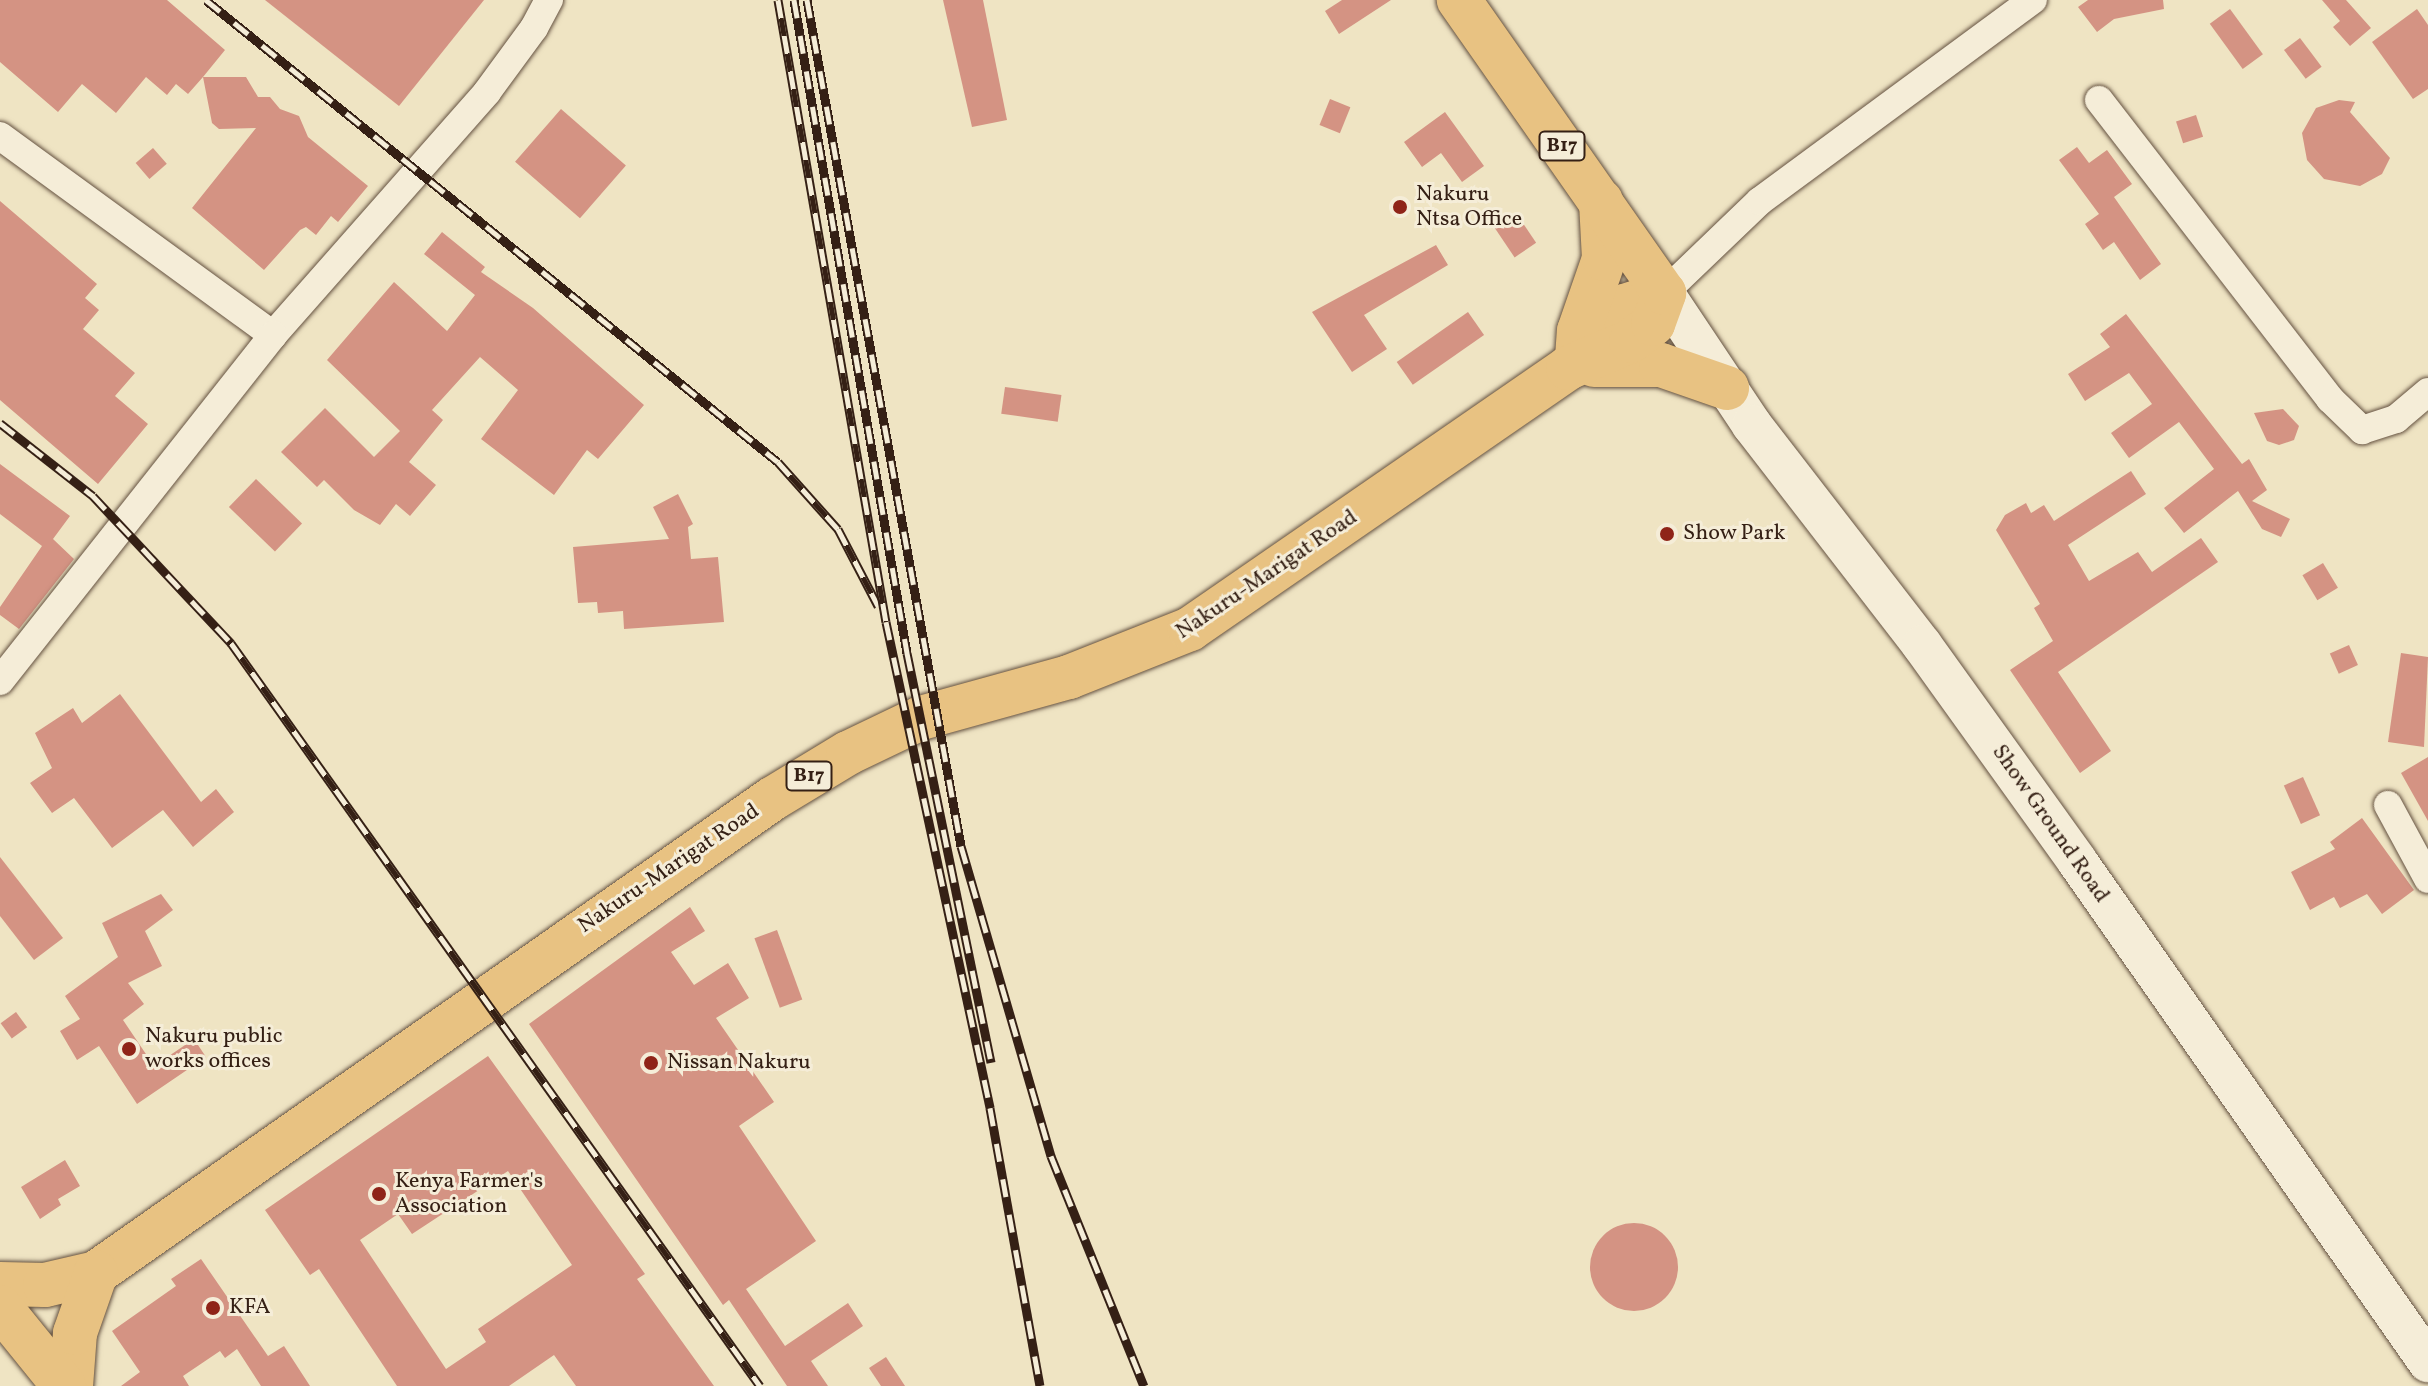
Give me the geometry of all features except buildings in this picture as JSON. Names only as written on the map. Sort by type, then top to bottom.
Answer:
[{"type":"main road","name":"B17","points":[[1459,0],[1664,293]]},
{"type":"main road","points":[[1601,201],[1604,259],[1579,331],[1575,363],[1661,365],[1727,388]]},
{"type":"main road","name":"Nakuru-Marigat Road","points":[[96,1273],[785,791],[921,718],[1069,677],[1190,629],[1575,363],[1639,336],[1658,316],[1664,293]]},
{"type":"main road","name":"Show Ground Road","points":[[1664,293],[1727,388],[1922,645],[2428,1362]]},
{"type":"main road","name":"B17","points":[[0,1284],[45,1285],[96,1273]]},
{"type":"main road","points":[[71,1386],[75,1333],[96,1273]]},
{"type":"main road","points":[[0,1307],[64,1386]]},
{"type":"street","points":[[0,681],[273,335],[487,92],[549,0]]},
{"type":"street","points":[[1664,293],[1760,201],[2033,0]]},
{"type":"street","points":[[2099,100],[2330,399],[2362,430],[2396,419],[2428,392]]},
{"type":"street","points":[[0,136],[273,335]]},
{"type":"street","points":[[2388,805],[2428,879]]},
{"type":"railway","points":[[206,0],[778,462],[838,529],[878,606]]},
{"type":"railway","points":[[778,0],[886,622],[990,1108],[1040,1386]]},
{"type":"railway","points":[[794,0],[907,653],[991,1062]]},
{"type":"railway","points":[[807,0],[961,846],[1051,1156],[1144,1386]]},
{"type":"railway","points":[[0,423],[93,496],[231,643],[760,1386]]},
{"type":"place","name":"Nakuru Ntsa Office","points":[[1400,207]]},
{"type":"place","name":"Show Park","points":[[1667,534]]},
{"type":"place","name":"Nakuru public works offices","points":[[129,1049]]},
{"type":"place","name":"Nissan Nakuru","points":[[651,1063]]},
{"type":"place","name":"Kenya Farmer's Association","points":[[379,1194]]},
{"type":"place","name":"KFA","points":[[213,1308]]}]
